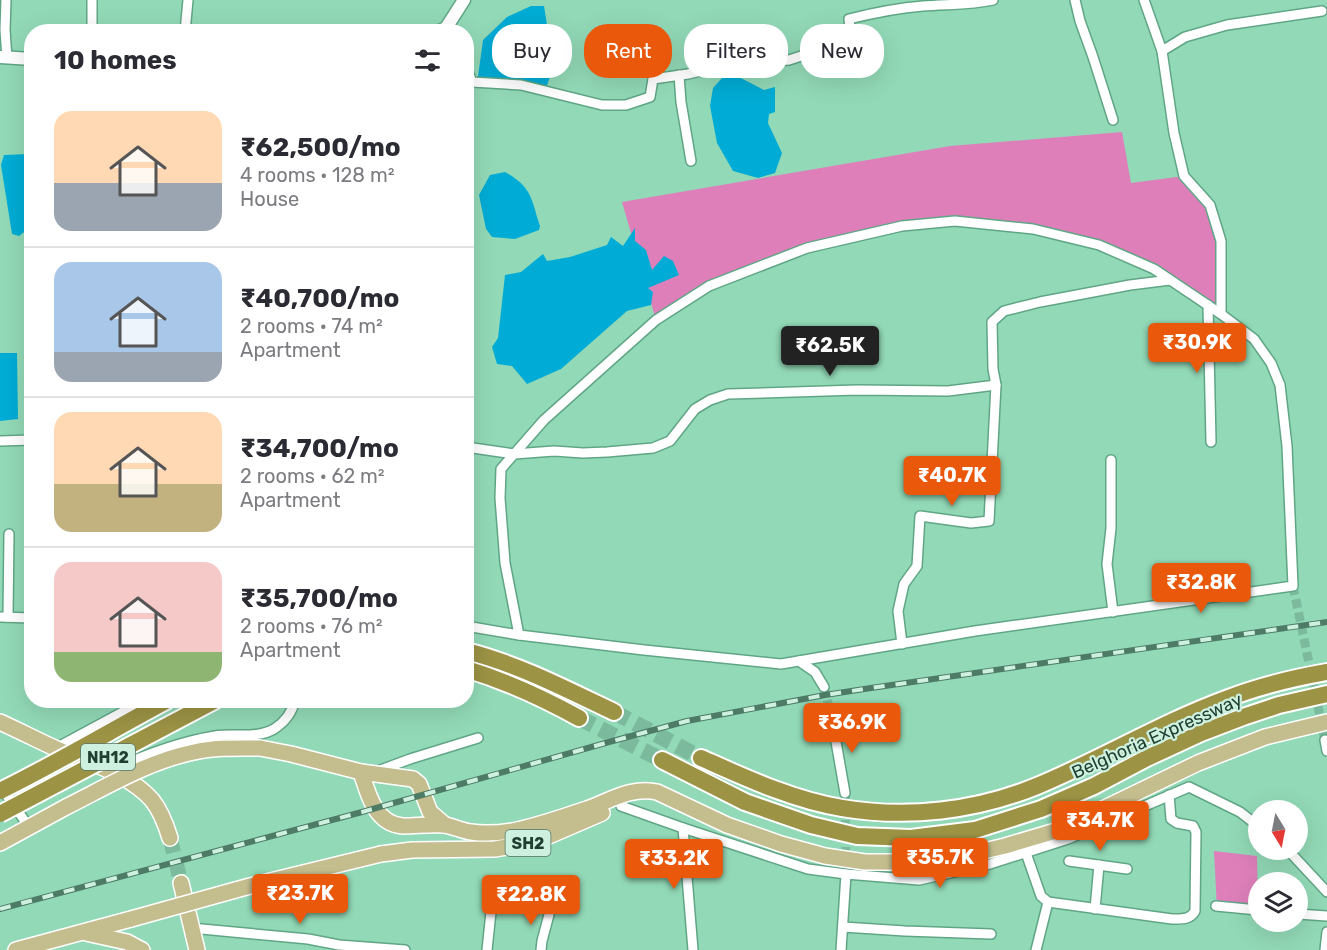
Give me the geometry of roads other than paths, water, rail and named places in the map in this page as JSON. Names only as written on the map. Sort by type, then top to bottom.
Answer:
[{"type":"highway","points":[[474,653],[547,680],[614,712]]},
{"type":"highway","points":[[474,672],[522,689],[579,718]]},
{"type":"highway","name":"Belghoria Expressway","points":[[701,758],[769,786],[808,800],[840,808],[876,813],[908,814],[940,811],[992,801],[1036,786],[1226,699],[1272,683],[1327,672]]},
{"type":"highway","name":"Belghoria Expressway","points":[[662,760],[745,802],[811,825],[857,836],[911,838],[975,830],[1041,809],[1094,786],[1201,733],[1279,705],[1327,694]]},
{"type":"highway","name":"NH12","points":[[0,791],[153,708]]},
{"type":"highway","name":"NH12","points":[[0,813],[201,708]]},
{"type":"main road","points":[[0,722],[128,780],[154,802],[170,838]]},
{"type":"main road","name":"SH2","points":[[80,932],[250,886],[381,854],[411,850],[495,849],[518,845],[544,838],[624,795],[641,790],[650,790],[728,825],[781,844],[825,856],[865,862],[912,862],[959,857],[1059,830],[1198,763],[1264,737],[1327,722]]},
{"type":"main road","points":[[0,843],[146,767],[196,751],[222,748],[260,748],[367,772],[413,779],[418,784],[430,812],[445,825]]},
{"type":"main road","points":[[367,772],[368,796],[384,819],[399,825],[445,825]]},
{"type":"main road","name":"SH2","points":[[445,825],[470,832],[511,831],[647,800],[668,798]]},
{"type":"main road","points":[[181,883],[197,950]]},
{"type":"main road","points":[[16,950],[80,932],[127,942],[142,950]]},
{"type":"street","points":[[6,0],[3,57],[24,58]]},
{"type":"street","points":[[92,0],[92,24]]},
{"type":"street","points":[[186,24],[188,0]]},
{"type":"street","points":[[448,24],[464,0]]},
{"type":"street","points":[[474,82],[521,85],[602,105],[626,105],[650,97],[653,79],[722,66],[789,60],[832,46],[851,37],[849,19],[877,12],[993,0]]},
{"type":"street","points":[[1075,0],[1113,120]]},
{"type":"street","points":[[1144,0],[1162,51],[1174,133],[1184,176],[1210,205],[1221,241],[1221,314]]},
{"type":"street","points":[[1162,51],[1185,37],[1227,25],[1322,10]]},
{"type":"street","points":[[679,75],[691,161]]},
{"type":"street","points":[[474,627],[519,635],[644,650],[781,664],[975,631],[1293,586],[1287,446],[1280,385],[1271,363],[1254,339],[1154,269],[1099,244],[1033,230],[955,221],[902,226],[807,248],[709,286],[656,320],[544,420],[501,469],[500,498],[505,563],[519,635]]},
{"type":"street","points":[[902,644],[898,611],[904,584],[917,566],[920,516],[971,523],[989,521],[996,385],[993,369],[992,322],[1004,311],[1085,293],[1170,280]]},
{"type":"street","points":[[1208,305],[1211,442]]},
{"type":"street","points":[[474,448],[514,454],[554,451],[607,452],[653,448],[670,441],[695,409],[710,400],[728,394],[857,390],[948,391],[996,385]]},
{"type":"street","points":[[0,441],[24,440]]},
{"type":"street","points":[[1111,460],[1107,564],[1113,612]]},
{"type":"street","points":[[9,534],[4,617],[24,618]]},
{"type":"street","points":[[799,661],[815,672],[824,687]]},
{"type":"street","points":[[56,748],[129,708]]},
{"type":"street","points":[[110,772],[141,757],[188,741],[216,736],[254,735],[272,730],[284,721],[293,708]]},
{"type":"street","points":[[832,719],[845,793]]},
{"type":"street","points":[[367,772],[478,738]]},
{"type":"street","points":[[1325,740],[1327,751]]},
{"type":"street","points":[[0,786],[29,827]]},
{"type":"street","points":[[621,806],[808,869],[919,880],[990,864],[1068,839],[1189,787],[1248,818]]},
{"type":"street","points":[[1026,853],[1041,896],[1047,902],[1172,919],[1192,916],[1195,911],[1196,832],[1193,826],[1177,823],[1171,819],[1169,795]]},
{"type":"street","points":[[683,828],[693,950]]},
{"type":"street","points":[[1297,860],[1327,892]]},
{"type":"street","points":[[1069,861],[1127,869]]},
{"type":"street","points":[[1095,909],[1099,865]]},
{"type":"street","points":[[841,950],[846,874]]},
{"type":"street","points":[[488,950],[493,893]]},
{"type":"street","points":[[1036,950],[1047,902]]},
{"type":"street","points":[[1216,906],[1248,909]]},
{"type":"street","points":[[541,950],[551,907]]},
{"type":"street","points":[[1308,915],[1327,916]]},
{"type":"street","points":[[843,927],[991,934]]},
{"type":"street","points":[[191,928],[317,946],[339,945],[405,950]]},
{"type":"street","points":[[1325,950],[1327,932]]},
{"type":"water","points":[[531,6],[544,6],[547,24],[500,24],[507,17]]},
{"type":"water","points":[[492,31],[492,78],[550,78],[545,91],[477,84],[483,40]]},
{"type":"water","points":[[722,78],[741,78],[764,90],[775,87],[775,112],[769,114],[768,123],[782,153],[775,173],[758,178],[733,171],[717,143],[710,106],[713,88]]},
{"type":"water","points":[[24,154],[24,232],[19,236],[12,234],[1,165],[4,155]]},
{"type":"water","points":[[505,172],[526,188],[540,226],[539,230],[515,239],[492,237],[486,229],[479,195],[490,175]]},
{"type":"water","points":[[635,228],[635,241],[646,250],[652,270],[664,256],[673,261],[679,275],[648,288],[653,292],[651,305],[627,311],[561,369],[527,384],[512,366],[497,364],[492,347],[498,338],[505,275],[521,272],[543,254],[547,261],[570,257],[607,245],[611,237],[623,246]]},
{"type":"water","points":[[0,353],[17,353],[18,419],[0,421]]},
{"type":"tunnel","points":[[1293,586],[1325,740]]},
{"type":"tunnel","points":[[824,687],[832,719]]},
{"type":"tunnel","points":[[614,712],[701,758]]},
{"type":"tunnel","points":[[579,718],[662,760]]},
{"type":"tunnel","points":[[845,793],[846,874]]},
{"type":"tunnel","points":[[170,838],[181,883]]},
{"type":"railway","points":[[0,909],[362,812],[687,721],[825,695],[1327,622]]}]
